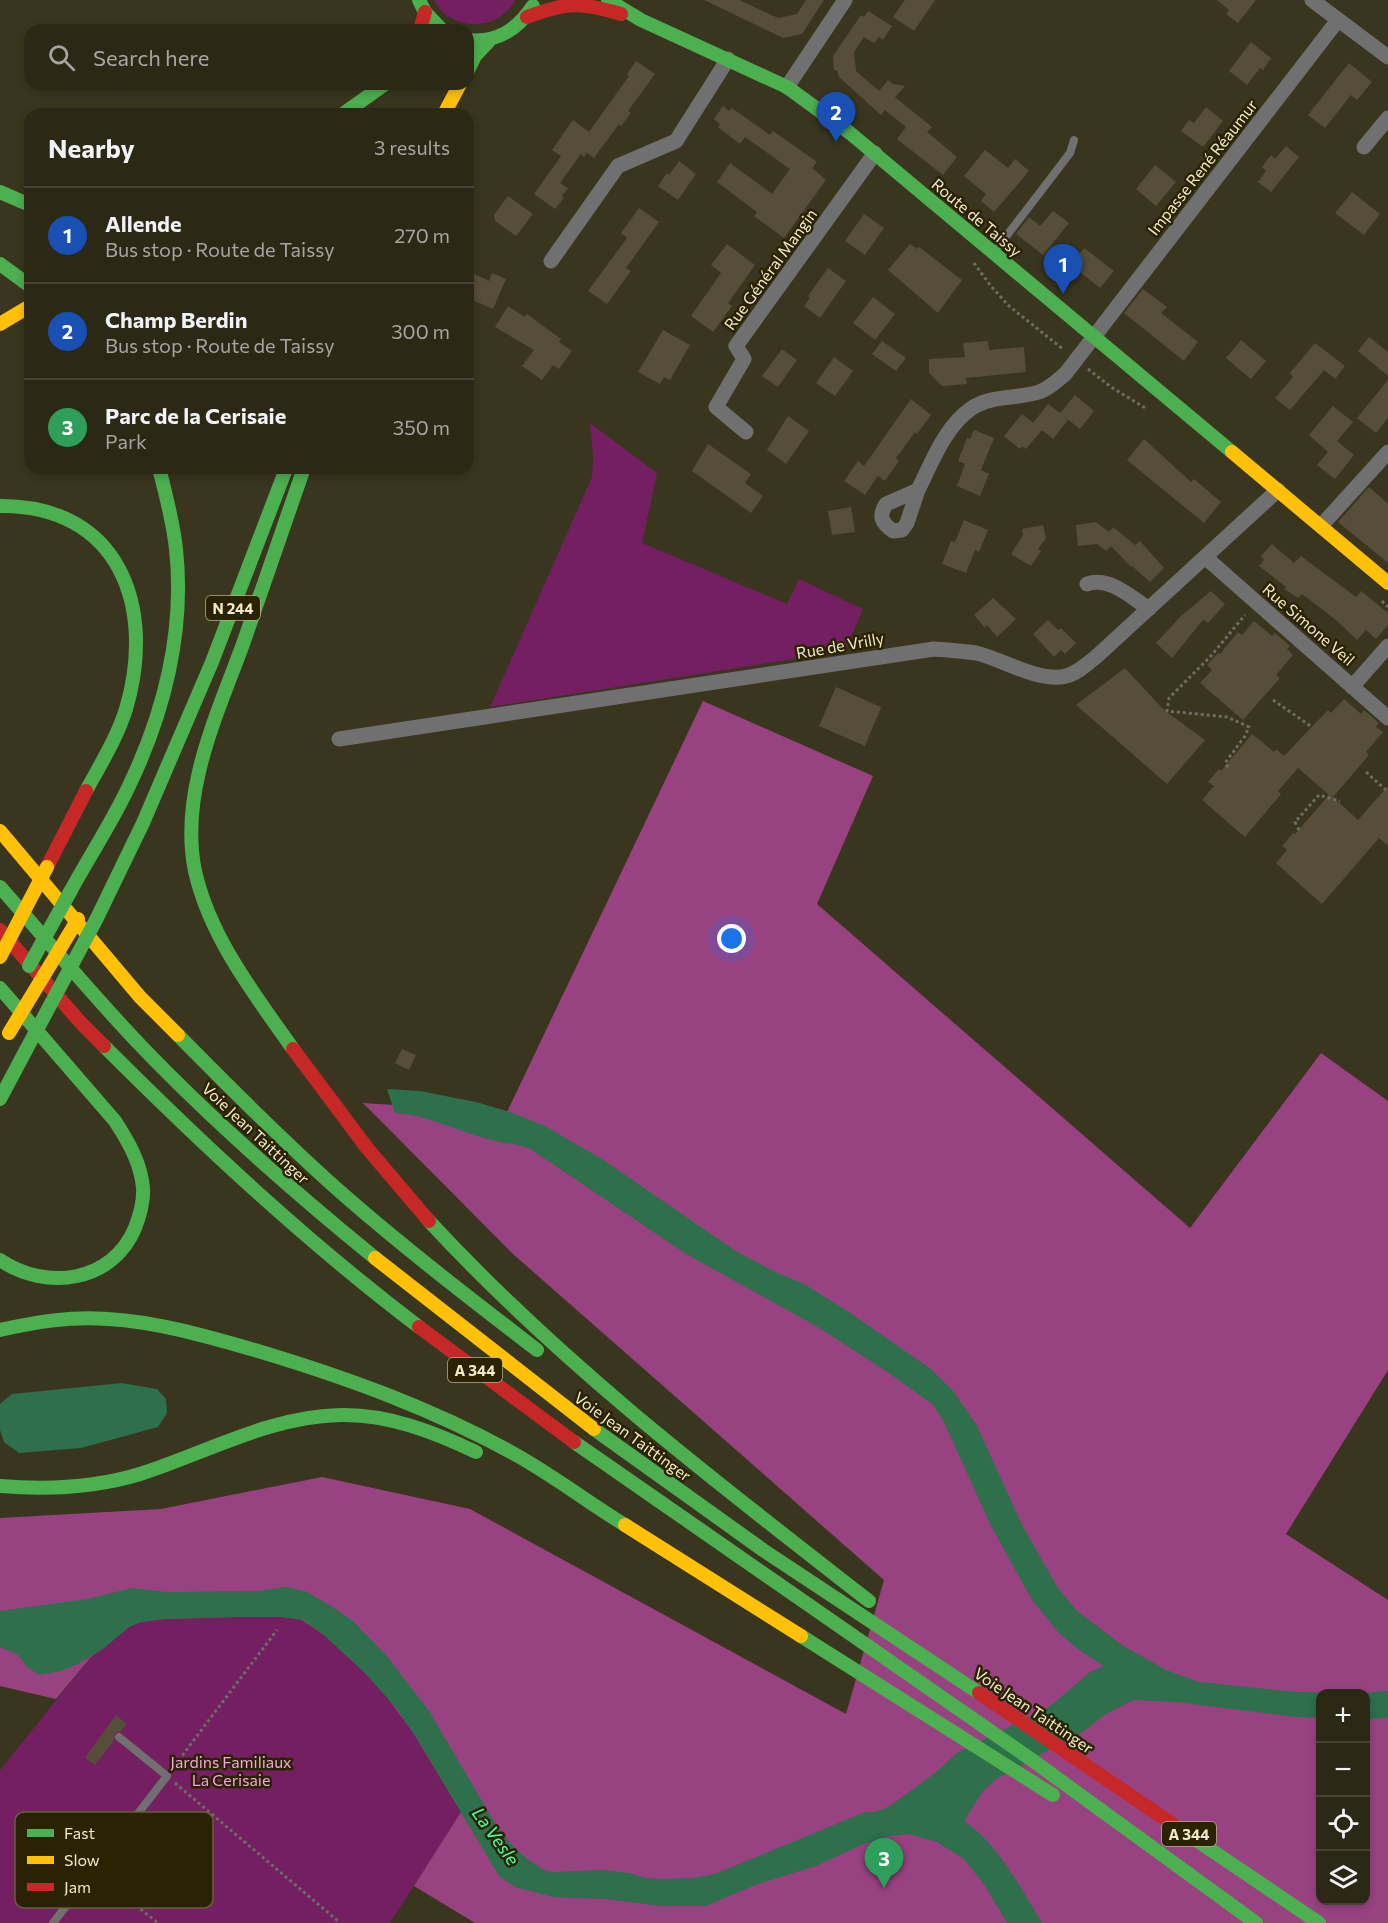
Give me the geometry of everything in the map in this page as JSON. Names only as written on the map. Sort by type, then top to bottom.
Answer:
[{"type":"main road","points":[[474,40],[489,41],[516,28],[527,17],[535,0]]},
{"type":"main road","name":"Route de Taissy","points":[[608,0],[641,20]]},
{"type":"main road","name":"Route de Taissy","points":[[527,17],[554,5],[580,1],[641,20],[787,87],[875,153],[1388,583]]},
{"type":"main road","points":[[420,24],[422,6]]},
{"type":"main road","points":[[422,6],[434,24]]},
{"type":"main road","points":[[474,58],[489,41]]},
{"type":"main road","points":[[351,108],[377,90]]},
{"type":"main road","points":[[447,108],[457,90]]},
{"type":"main road","points":[[0,192],[24,203]]},
{"type":"main road","points":[[0,264],[24,282]]},
{"type":"main road","points":[[0,324],[24,310]]},
{"type":"main road","points":[[0,1016],[132,778],[153,729],[171,671],[178,619],[178,550],[161,474]]},
{"type":"main road","name":"N 244","points":[[97,887],[176,746],[212,662],[284,474]]},
{"type":"main road","points":[[302,474],[207,745],[195,789],[191,817],[193,861],[211,921],[283,1034],[335,1108],[417,1209],[492,1287],[558,1349],[691,1461],[1019,1719]]},
{"type":"main road","points":[[0,506],[28,506],[55,514],[81,526],[107,550],[121,570],[132,599],[137,634],[136,659],[125,710],[0,957]]},
{"type":"main road","points":[[0,1099],[96,920],[176,746]]},
{"type":"main road","points":[[0,831],[140,997],[262,1120],[345,1196],[515,1334],[691,1461]]},
{"type":"main road","name":"Voie Jean Taittinger","points":[[0,887],[142,1047],[229,1132],[308,1203],[398,1277],[585,1422],[754,1544],[1058,1745],[1319,1923]]},
{"type":"main road","points":[[0,1045],[85,908]]},
{"type":"main road","name":"A 344","points":[[0,930],[81,1023],[155,1097],[258,1194],[368,1288],[542,1420],[996,1734],[1256,1923]]},
{"type":"main road","points":[[0,988],[111,1115],[133,1148],[142,1180],[143,1194],[134,1232],[121,1251],[100,1269],[74,1278],[48,1279],[19,1271],[0,1260]]},
{"type":"main road","points":[[0,1330],[30,1322],[100,1317],[133,1320],[201,1334],[376,1389],[474,1432],[522,1458],[654,1544],[1227,1903]]},
{"type":"main road","points":[[0,1486],[40,1490],[97,1485],[155,1469],[263,1428],[324,1416],[361,1416],[386,1420],[460,1444],[490,1459]]},
{"type":"main road","points":[[530,1479],[654,1544]]},
{"type":"street","points":[[787,87],[845,0]]},
{"type":"street","points":[[1312,0],[1388,57]]},
{"type":"street","name":"Impasse René Réaumur","points":[[918,489],[949,431],[972,408],[1007,397],[1038,392],[1051,386],[1066,374],[1338,20]]},
{"type":"street","points":[[551,261],[618,166],[676,141],[728,59]]},
{"type":"street","points":[[1364,147],[1388,118]]},
{"type":"street","name":"Rue Général Mangin","points":[[746,432],[716,407],[744,359],[736,346],[875,153]]},
{"type":"street","points":[[1321,526],[1388,452]]},
{"type":"street","name":"Rue de Vrilly","points":[[339,739],[934,649],[977,654],[1038,674],[1054,677],[1065,676],[1077,671],[1098,656],[1278,490]]},
{"type":"street","name":"Rue Simone Veil","points":[[1205,557],[1388,718]]},
{"type":"street","points":[[1087,584],[1096,581],[1111,585],[1149,609]]},
{"type":"street","points":[[1352,687],[1388,646]]},
{"type":"lane","points":[[994,253],[1070,153],[1074,140]]},
{"type":"lane","points":[[119,1737],[167,1776],[139,1812]]},
{"type":"lane","points":[[53,1923],[65,1908]]},
{"type":"path","points":[[973,262],[1009,306],[1111,387],[1153,413]]},
{"type":"path","points":[[1379,599],[1388,607]]},
{"type":"path","points":[[1228,767],[1225,763],[1249,727],[1227,717],[1167,711],[1169,698],[1212,658],[1256,602]]},
{"type":"path","points":[[1273,700],[1312,727]]},
{"type":"path","points":[[1366,772],[1386,790]]},
{"type":"path","points":[[1299,830],[1295,822],[1318,795],[1340,801]]},
{"type":"path","points":[[209,1812],[167,1776],[277,1630]]},
{"type":"path","points":[[213,1815],[338,1922]]},
{"type":"path","points":[[139,1908],[158,1923]]},
{"type":"green space","points":[[434,0],[515,0],[498,18],[474,24],[451,18]]},
{"type":"green space","points":[[590,423],[657,473],[642,543],[787,604],[799,579],[863,609],[845,651],[490,707],[592,477]]},
{"type":"green space","name":"Jardins Familiaux La Cerisaie","points":[[281,1617],[300,1619],[324,1635],[364,1672],[396,1708],[414,1733],[461,1813],[390,1923],[0,1923],[0,1770],[91,1657],[129,1627],[141,1622],[165,1619]]},
{"type":"shaded area","points":[[703,701],[873,776],[817,904],[1190,1228],[1321,1053],[1388,1101],[1388,1370],[1286,1534],[1388,1600],[1388,1923],[475,1923],[414,1886],[461,1812],[414,1734],[384,1693],[324,1635],[300,1619],[238,1617],[141,1622],[129,1627],[91,1657],[56,1699],[0,1686],[0,1518],[161,1509],[322,1477],[470,1509],[846,1714],[884,1580],[513,1254],[363,1103],[507,1112]]},
{"type":"water","name":"La Vesle","points":[[387,1089],[420,1091],[476,1102],[545,1126],[605,1161],[734,1250],[773,1271],[804,1284],[849,1312],[932,1370],[954,1392],[977,1426],[1022,1525],[1058,1588],[1077,1611],[1122,1645],[1166,1670],[1199,1682],[1316,1692],[1316,1718],[1176,1702],[1133,1700],[1106,1714],[1084,1731],[996,1779],[983,1791],[964,1821],[998,1854],[1042,1923],[1007,1923],[985,1886],[964,1859],[937,1842],[908,1834],[884,1837],[816,1866],[755,1885],[706,1906],[660,1906],[606,1899],[553,1897],[515,1887],[499,1876],[396,1708],[364,1672],[324,1635],[303,1620],[281,1617],[238,1617],[141,1622],[129,1627],[103,1649],[80,1663],[61,1671],[39,1675],[26,1666],[18,1655],[0,1647],[0,1611],[87,1599],[132,1588],[167,1592],[259,1591],[286,1587],[305,1591],[353,1621],[386,1655],[429,1711],[496,1825],[527,1859],[544,1870],[553,1872],[603,1870],[664,1879],[693,1878],[715,1874],[865,1812],[875,1812],[890,1806],[935,1773],[957,1753],[1049,1707],[1090,1672],[1104,1666],[1079,1650],[1059,1633],[1032,1600],[991,1526],[943,1420],[932,1404],[816,1326],[686,1254],[532,1150],[480,1137],[417,1116],[395,1113]]},
{"type":"water","points":[[122,1383],[157,1389],[166,1399],[167,1413],[158,1427],[81,1448],[19,1453],[4,1442],[0,1430],[0,1404],[12,1394]]},
{"type":"water","points":[[1388,1691],[1388,1718],[1370,1719],[1370,1692]]},
{"type":"building","points":[[704,0],[739,0],[778,18],[797,14],[806,0],[824,0],[802,34],[783,38]]},
{"type":"building","points":[[905,0],[935,0],[914,31],[893,17]]},
{"type":"building","points":[[1217,0],[1256,0],[1238,23],[1226,14],[1229,10]]},
{"type":"building","points":[[868,11],[892,26],[883,40],[879,37],[874,43],[864,37],[854,52],[856,71],[879,91],[888,80],[893,84],[905,86],[895,97],[932,127],[927,132],[957,157],[943,175],[897,139],[906,127],[885,110],[881,115],[839,77],[837,70],[834,70],[833,56],[861,15],[864,17]]},
{"type":"building","points":[[1251,42],[1271,58],[1263,70],[1260,68],[1247,85],[1229,71]]},
{"type":"building","points":[[636,61],[655,74],[628,111],[631,113],[621,126],[619,124],[594,158],[587,153],[584,157],[581,154],[560,183],[568,188],[562,196],[564,198],[555,209],[534,194],[561,156],[552,150],[573,120],[589,132],[629,76],[627,74]]},
{"type":"building","points":[[1349,63],[1372,82],[1357,100],[1351,95],[1325,128],[1308,115]]},
{"type":"building","points":[[723,106],[729,111],[732,108],[770,135],[773,131],[817,162],[812,168],[826,180],[784,238],[754,216],[757,212],[717,182],[730,163],[772,194],[790,169],[745,137],[740,144],[718,127],[720,124],[714,119]]},
{"type":"building","points":[[1206,107],[1223,121],[1203,147],[1181,131],[1189,120],[1194,123]]},
{"type":"building","points":[[1286,146],[1299,157],[1271,192],[1258,182],[1266,171],[1262,167],[1271,155],[1275,159]]},
{"type":"building","points":[[985,150],[1008,168],[1015,159],[1029,171],[994,212],[981,201],[986,194],[964,176]]},
{"type":"building","points":[[679,161],[696,174],[678,200],[658,186]]},
{"type":"building","points":[[1155,165],[1176,182],[1156,206],[1136,189]]},
{"type":"building","points":[[1352,192],[1380,214],[1364,235],[1335,213]]},
{"type":"building","points":[[508,196],[533,214],[516,236],[495,221],[494,215]]},
{"type":"building","points":[[639,208],[659,222],[626,268],[631,271],[607,304],[588,291],[627,238],[621,233]]},
{"type":"building","points":[[1053,211],[1069,223],[1043,255],[1016,234],[1029,217],[1040,226]]},
{"type":"building","points":[[864,214],[884,228],[865,255],[845,241]]},
{"type":"building","points":[[727,244],[755,265],[728,303],[732,306],[713,332],[691,316],[721,273],[711,265]]},
{"type":"building","points":[[910,244],[917,249],[919,247],[962,280],[938,313],[888,270]]},
{"type":"building","points":[[1084,248],[1114,271],[1100,288],[1071,265]]},
{"type":"building","points":[[828,268],[846,281],[820,318],[804,306],[810,298],[808,296]]},
{"type":"building","points":[[492,273],[506,279],[493,309],[474,301],[474,274],[489,281]]},
{"type":"building","points":[[1143,289],[1167,307],[1161,313],[1198,342],[1184,361],[1124,313]]},
{"type":"building","points":[[873,297],[895,314],[875,340],[853,323]]},
{"type":"building","points":[[508,306],[525,317],[527,314],[561,339],[559,342],[572,351],[559,369],[553,365],[542,380],[522,366],[534,350],[495,327]]},
{"type":"building","points":[[663,330],[690,345],[670,380],[664,377],[660,384],[638,372]]},
{"type":"building","points":[[1369,337],[1388,352],[1388,376],[1358,351]]},
{"type":"building","points":[[1241,340],[1266,361],[1251,379],[1226,358]]},
{"type":"building","points":[[882,341],[906,358],[896,371],[872,354]]},
{"type":"building","points":[[988,341],[989,350],[1024,347],[1026,372],[966,378],[967,384],[942,386],[929,373],[929,359],[965,357],[963,343]]},
{"type":"building","points":[[1315,343],[1345,366],[1335,379],[1324,370],[1290,410],[1275,398],[1293,377],[1290,373]]},
{"type":"building","points":[[782,349],[797,360],[778,387],[762,376]]},
{"type":"building","points":[[834,357],[853,371],[835,396],[816,383]]},
{"type":"building","points":[[1388,380],[1388,418],[1376,433],[1357,418]]},
{"type":"building","points":[[1075,395],[1094,411],[1080,429],[1061,414],[1068,420],[1053,439],[1033,423],[1048,404],[1060,413]]},
{"type":"building","points":[[911,399],[931,415],[896,458],[899,461],[885,481],[878,476],[865,495],[844,481],[858,461],[864,466]]},
{"type":"building","points":[[1333,406],[1353,422],[1337,441],[1354,455],[1335,479],[1317,465],[1328,452],[1309,435]]},
{"type":"building","points":[[1022,414],[1042,430],[1026,449],[1022,446],[1020,449],[1004,436]]},
{"type":"building","points":[[788,416],[809,431],[786,464],[767,450]]},
{"type":"building","points":[[974,430],[994,438],[981,470],[989,474],[980,496],[957,486],[965,464],[958,461],[967,438],[970,439]]},
{"type":"building","points":[[1144,439],[1191,482],[1194,479],[1221,502],[1204,523],[1127,460]]},
{"type":"building","points":[[708,444],[751,474],[745,483],[763,496],[751,513],[692,471]]},
{"type":"building","points":[[1369,487],[1388,504],[1388,563],[1338,522]]},
{"type":"building","points":[[851,507],[855,532],[832,535],[828,511]]},
{"type":"building","points":[[964,520],[988,530],[979,552],[975,550],[966,573],[942,564],[951,541],[955,542]]},
{"type":"building","points":[[1096,522],[1109,532],[1113,527],[1135,545],[1140,541],[1164,568],[1150,582],[1131,567],[1111,546],[1106,551],[1097,544],[1078,546],[1076,525]]},
{"type":"building","points":[[1043,525],[1046,538],[1038,549],[1041,551],[1031,566],[1011,554],[1023,535],[1022,529]]},
{"type":"building","points":[[1272,544],[1294,563],[1301,556],[1356,597],[1361,591],[1388,613],[1388,625],[1376,639],[1366,630],[1357,640],[1336,620],[1302,594],[1298,598],[1284,589],[1286,587],[1259,566],[1264,560],[1261,556]]},
{"type":"building","points":[[1211,591],[1225,604],[1208,623],[1203,620],[1172,658],[1156,643],[1181,616]]},
{"type":"building","points":[[993,598],[1016,619],[997,637],[974,615]]},
{"type":"building","points":[[1048,620],[1058,630],[1061,628],[1076,643],[1065,654],[1061,650],[1054,657],[1033,634]]},
{"type":"building","points":[[1254,621],[1272,636],[1275,633],[1290,646],[1287,649],[1293,655],[1276,675],[1280,678],[1243,720],[1200,683],[1212,670],[1207,665],[1218,653],[1220,654],[1238,632],[1242,635]]},
{"type":"building","points":[[1125,668],[1164,710],[1205,740],[1167,784],[1076,705]]},
{"type":"building","points":[[836,687],[881,707],[865,746],[819,726]]},
{"type":"building","points":[[1344,699],[1361,714],[1364,710],[1379,723],[1376,727],[1383,732],[1366,752],[1369,755],[1333,797],[1358,820],[1388,786],[1388,846],[1379,838],[1322,904],[1276,863],[1287,850],[1282,846],[1329,795],[1298,768],[1278,791],[1281,794],[1245,837],[1202,800],[1214,786],[1208,782],[1219,769],[1221,771],[1252,734],[1274,752],[1276,749],[1284,756],[1328,710],[1331,713]]},
{"type":"building","points":[[402,1049],[416,1055],[409,1070],[395,1063]]},
{"type":"building","points":[[116,1715],[127,1724],[121,1731],[114,1734],[114,1740],[95,1765],[85,1758]]},
{"type":"traffic: fast","points":[[419,0],[425,12],[436,24]]},
{"type":"traffic: fast","points":[[608,0],[641,20],[787,87],[850,133],[1232,452]]},
{"type":"traffic: fast","points":[[474,40],[497,37],[505,33],[520,22],[533,6]]},
{"type":"traffic: fast","points":[[474,58],[489,41]]},
{"type":"traffic: fast","points":[[351,108],[377,90]]},
{"type":"traffic: fast","points":[[0,192],[24,202]]},
{"type":"traffic: fast","points":[[0,264],[24,282]]},
{"type":"traffic: fast","points":[[70,892],[114,815],[141,760],[169,672],[177,611],[178,580],[173,528],[160,474]]},
{"type":"traffic: fast","points":[[96,920],[143,823],[212,662],[284,474]]},
{"type":"traffic: fast","points":[[293,1049],[235,965],[211,919],[195,871],[191,842],[192,813],[203,755],[302,474]]},
{"type":"traffic: fast","points":[[0,506],[41,510],[75,523],[101,543],[119,569],[131,600],[136,635],[134,671],[126,709],[113,741],[86,791]]},
{"type":"traffic: fast","points":[[0,887],[106,1008],[198,1103],[255,1156],[375,1258]]},
{"type":"traffic: fast","points":[[29,966],[70,892]]},
{"type":"traffic: fast","points":[[26,1050],[96,920]]},
{"type":"traffic: fast","points":[[0,988],[115,1121],[137,1161],[143,1193],[137,1223],[124,1246],[111,1261],[94,1270],[76,1276],[57,1278],[37,1276],[18,1270],[0,1260]]},
{"type":"traffic: fast","points":[[178,1035],[260,1117],[345,1196],[464,1294],[537,1350]]},
{"type":"traffic: fast","points":[[104,1046],[296,1227],[419,1327]]},
{"type":"traffic: fast","points":[[0,1099],[26,1050]]},
{"type":"traffic: fast","points":[[429,1221],[480,1274],[586,1373],[754,1512],[869,1601]]},
{"type":"traffic: fast","points":[[0,1330],[67,1319],[94,1318],[146,1323],[184,1331],[292,1361],[391,1396],[487,1439],[532,1464],[625,1525]]},
{"type":"traffic: fast","points":[[0,1486],[53,1488],[123,1479],[264,1429],[315,1417],[341,1415],[359,1415],[393,1421],[444,1438],[476,1452]]},
{"type":"traffic: fast","points":[[594,1429],[763,1550],[979,1693]]},
{"type":"traffic: fast","points":[[574,1442],[1032,1760],[1256,1923]]},
{"type":"traffic: fast","points":[[801,1636],[1053,1795]]},
{"type":"traffic: fast","points":[[1174,1825],[1319,1923]]},
{"type":"traffic: slow","points":[[447,108],[457,90]]},
{"type":"traffic: slow","points":[[0,324],[24,310]]},
{"type":"traffic: slow","points":[[1232,452],[1388,583]]},
{"type":"traffic: slow","points":[[0,831],[140,997],[178,1035]]},
{"type":"traffic: slow","points":[[0,957],[47,867]]},
{"type":"traffic: slow","points":[[9,1033],[78,919]]},
{"type":"traffic: slow","points":[[375,1258],[594,1429]]},
{"type":"traffic: slow","points":[[625,1525],[801,1636]]},
{"type":"traffic: jam","points":[[527,17],[574,5],[595,7],[621,14]]},
{"type":"traffic: jam","points":[[422,24],[425,12]]},
{"type":"traffic: jam","points":[[47,867],[86,791]]},
{"type":"traffic: jam","points":[[0,930],[104,1046]]},
{"type":"traffic: jam","points":[[293,1049],[367,1148],[429,1221]]},
{"type":"traffic: jam","points":[[419,1327],[574,1442]]},
{"type":"traffic: jam","points":[[979,1693],[1174,1825]]},
{"type":"place","name":"Champ Berdin","points":[[836,142]]},
{"type":"place","name":"Allende","points":[[1063,294]]},
{"type":"place","name":"Parc de la Cerisaie","points":[[884,1888]]}]
